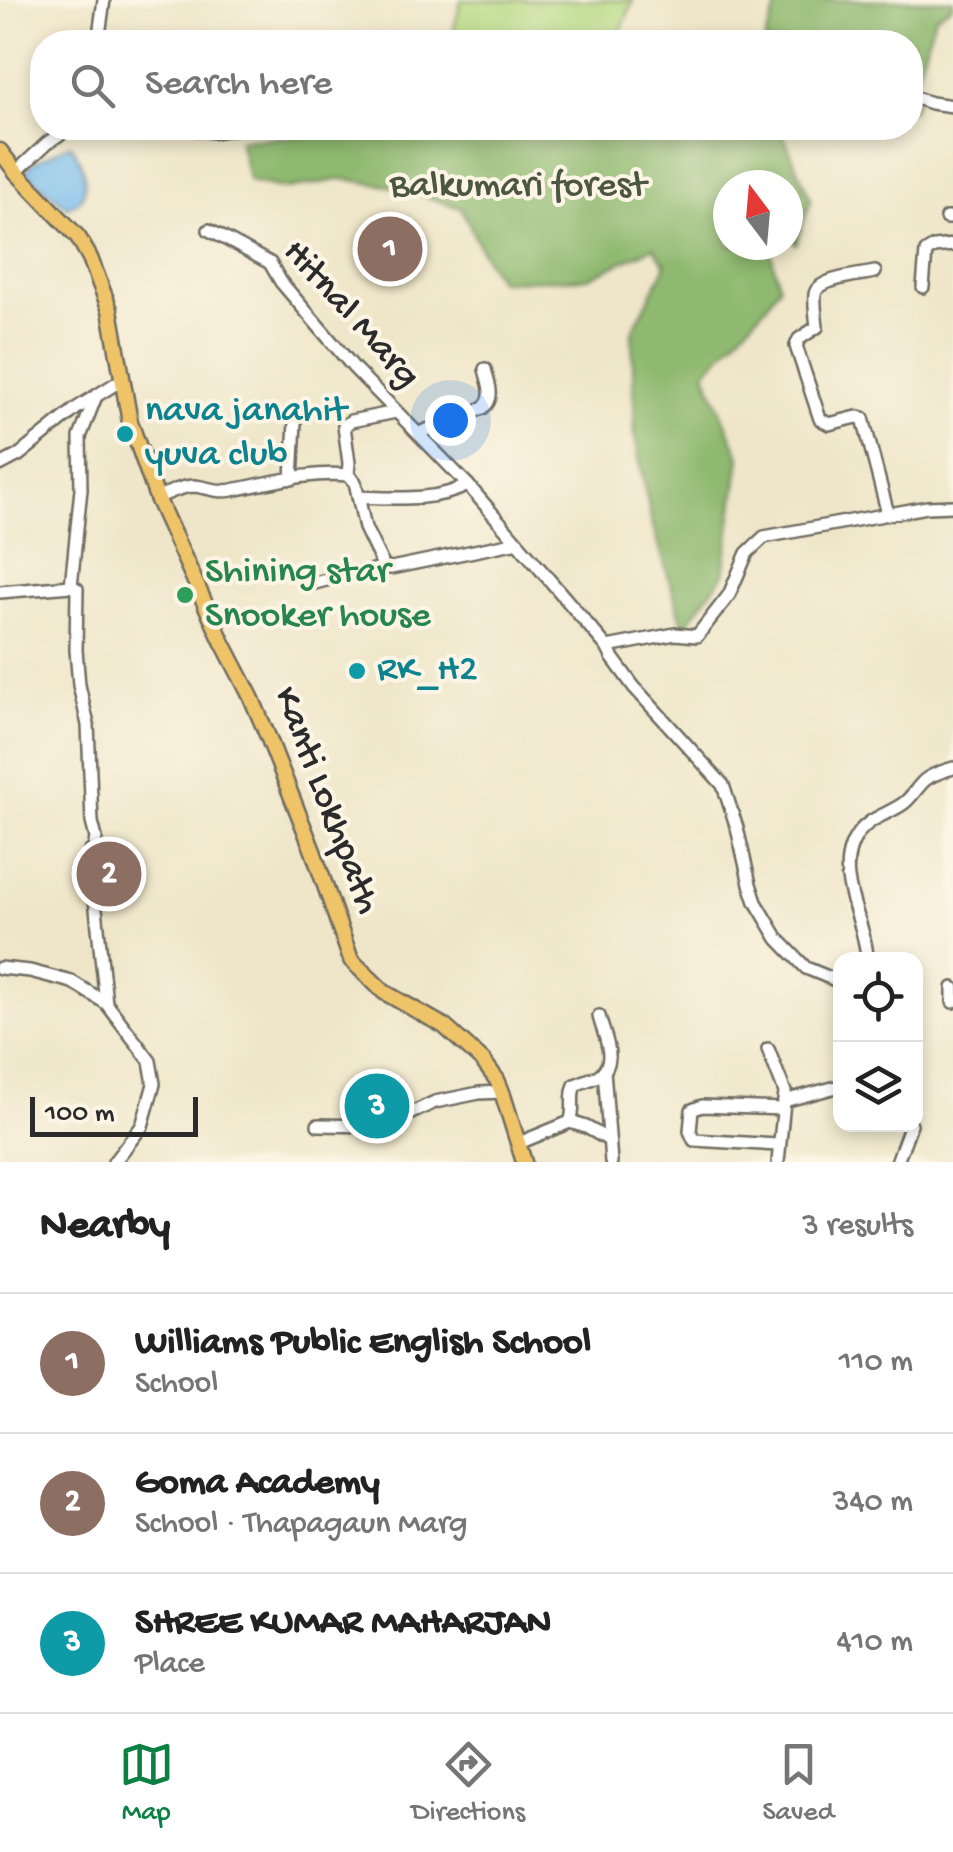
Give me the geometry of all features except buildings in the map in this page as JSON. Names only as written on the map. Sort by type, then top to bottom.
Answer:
[{"type":"main road","name":"Kanti Lokhpath","points":[[0,151],[78,237],[90,258],[110,310],[130,422],[157,498],[269,740],[351,960],[384,992],[434,1020],[483,1061],[502,1092],[524,1162]]},
{"type":"street","points":[[100,30],[104,0]]},
{"type":"street","points":[[923,100],[953,106]]},
{"type":"street","points":[[16,172],[50,140]]},
{"type":"street","name":"Hitnal Marg","points":[[209,230],[270,263],[293,296],[396,412],[518,542],[607,646],[634,687],[723,785],[756,902],[778,938],[806,968],[833,979]]},
{"type":"street","points":[[924,287],[926,252],[953,245]]},
{"type":"street","points":[[875,272],[818,286],[817,327],[800,338],[796,346],[820,419],[830,424],[857,416],[863,418],[888,514]]},
{"type":"street","points":[[419,433],[484,408],[491,396],[485,369]]},
{"type":"street","points":[[1,461],[35,444],[77,408],[123,380]]},
{"type":"street","points":[[71,586],[81,489],[80,437],[96,396]]},
{"type":"street","points":[[348,475],[344,426],[351,421],[396,412]]},
{"type":"street","points":[[292,479],[295,422]]},
{"type":"street","points":[[157,498],[195,486],[228,492],[267,482],[348,475],[355,482],[364,528],[384,567]]},
{"type":"street","points":[[358,497],[422,497],[468,485]]},
{"type":"street","points":[[607,646],[675,634],[696,636],[729,595],[747,553],[764,537],[927,507],[953,506]]},
{"type":"street","points":[[312,584],[518,542]]},
{"type":"street","points":[[0,592],[77,588],[76,650],[88,725],[96,838],[90,852],[106,1003]]},
{"type":"street","points":[[866,952],[847,872],[851,849],[860,831],[880,814],[906,802],[927,778],[953,768]]},
{"type":"street","points":[[0,968],[72,982],[106,1003],[150,1061],[154,1084],[142,1126],[114,1162]]},
{"type":"street","points":[[952,1002],[953,988]]},
{"type":"street","points":[[519,1144],[570,1122],[575,1086],[608,1066],[610,1055],[599,1016]]},
{"type":"street","points":[[768,1049],[784,1092],[778,1162]]},
{"type":"street","points":[[604,1070],[611,1162]]},
{"type":"street","points":[[778,1145],[694,1140],[692,1110],[783,1105],[833,1088]]},
{"type":"street","points":[[318,1125],[372,1126],[394,1121],[435,1102],[502,1092]]},
{"type":"street","points":[[570,1122],[609,1140]]},
{"type":"street","points":[[896,1162],[908,1132]]},
{"type":"green space","points":[[461,0],[633,0],[622,30],[454,30]]},
{"type":"green space","points":[[779,0],[953,0],[953,5],[935,17],[923,55],[923,30],[768,30]]},
{"type":"green space","name":"Balkumari forest","points":[[239,140],[785,140],[798,170],[713,170],[713,260],[773,260],[779,286],[766,306],[705,372],[740,457],[724,574],[684,627],[651,519],[635,436],[632,332],[666,265],[654,247],[588,278],[500,281],[461,208],[396,187],[343,179],[287,189],[249,181]]},
{"type":"green space","points":[[803,181],[811,200],[803,223]]},
{"type":"water","points":[[70,144],[85,180],[82,196],[67,207],[28,174],[28,168]]},
{"type":"place","name":"Williams Public English School","points":[[390,249]]},
{"type":"place","name":"nava janahit yuva club","points":[[125,434]]},
{"type":"place","name":"Shining star Snooker house","points":[[185,595]]},
{"type":"place","name":"RK_H2","points":[[357,671]]},
{"type":"place","name":"Goma Academy","points":[[109,874]]},
{"type":"place","name":"SHREE KUMAR MAHARJAN","points":[[377,1106]]}]
